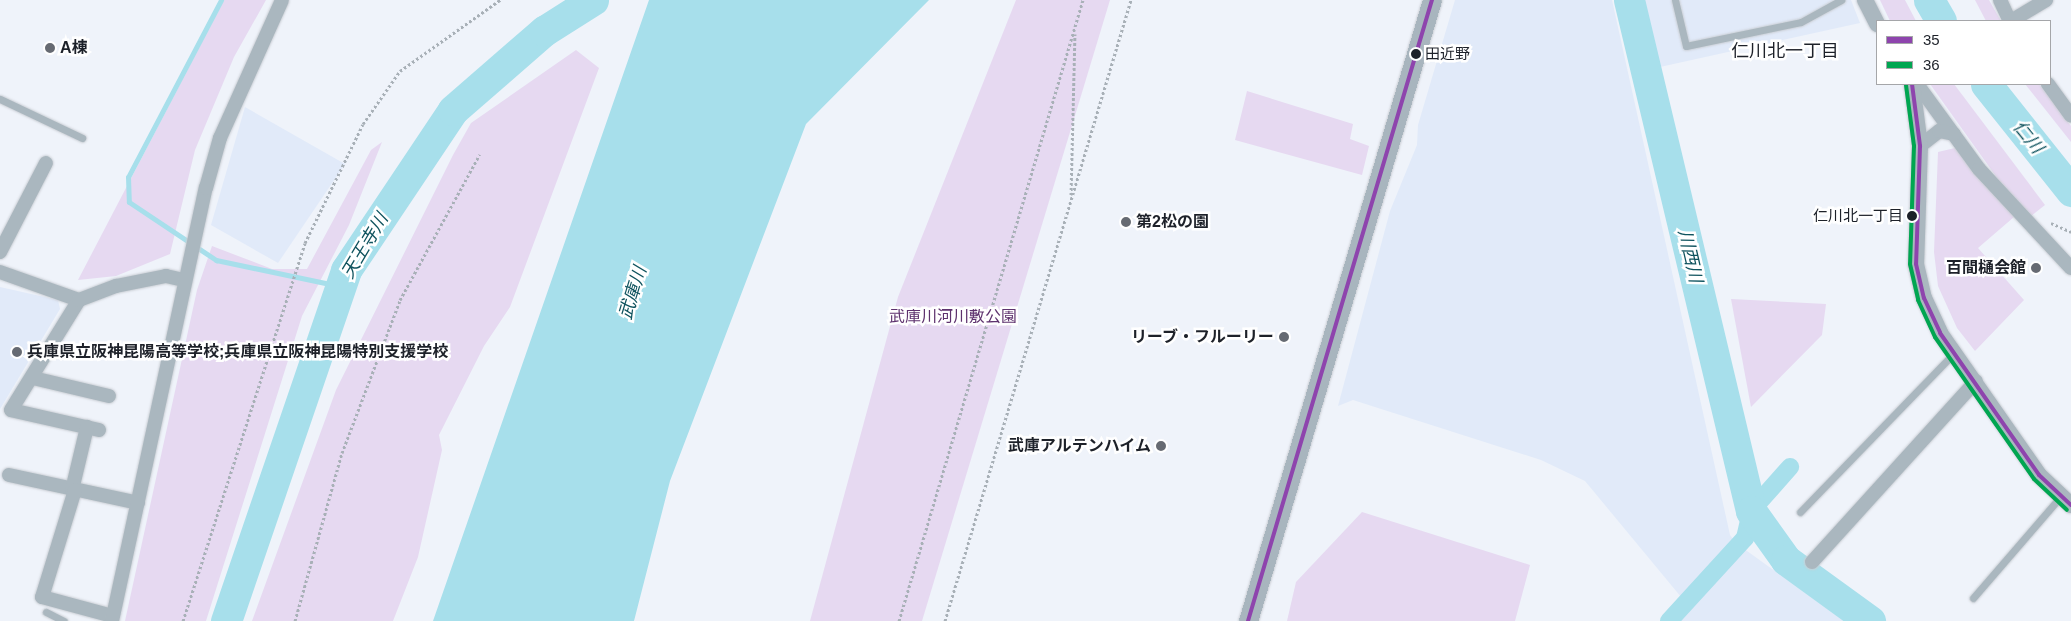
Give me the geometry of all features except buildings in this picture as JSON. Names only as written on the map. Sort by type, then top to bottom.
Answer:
[{"type":"main road","points":[[1248,621],[1432,0]]},
{"type":"street","points":[[79,300],[33,378],[11,410],[93,428],[73,490],[70,524],[55,574],[42,597],[113,618],[189,257],[220,138],[282,0]]},
{"type":"street","points":[[1865,0],[1876,22]]},
{"type":"street","points":[[2000,0],[2010,20]]},
{"type":"street","points":[[2013,20],[2046,0]]},
{"type":"street","points":[[1912,85],[1920,146],[1916,264],[1924,298],[1955,353],[1976,381],[2038,475],[2066,500]]},
{"type":"street","points":[[1918,85],[1979,169],[2071,268]]},
{"type":"street","points":[[2049,85],[2071,116]]},
{"type":"street","points":[[1920,146],[1939,131],[1954,134]]},
{"type":"street","points":[[0,252],[46,163]]},
{"type":"street","points":[[0,272],[79,300],[149,280],[184,280]]},
{"type":"street","points":[[33,378],[108,396]]},
{"type":"street","points":[[1812,562],[1976,381]]},
{"type":"street","points":[[9,475],[138,503]]},
{"type":"lane","points":[[1675,0],[1686,46],[1802,22],[1841,0]]},
{"type":"lane","points":[[0,99],[82,138]]},
{"type":"lane","points":[[1800,512],[1955,353]]},
{"type":"lane","points":[[1972,598],[2066,500]]},
{"type":"lane","points":[[46,612],[64,621]]},
{"type":"path","points":[[183,621],[305,243],[363,124],[400,71],[500,0]]},
{"type":"path","points":[[899,621],[1083,0]]},
{"type":"path","points":[[945,621],[1132,0]]},
{"type":"path","points":[[1071,199],[1075,28]]},
{"type":"path","points":[[295,621],[342,453],[400,300],[480,154]]},
{"type":"shaded area","points":[[1455,0],[1612,0],[1730,535],[1736,543],[1844,621],[1679,621],[1691,609],[1585,481],[1541,460],[1353,400],[1338,406],[1390,211],[1417,145],[1418,125]]},
{"type":"shaded area","points":[[1644,0],[1851,0],[1860,23],[1660,67]]},
{"type":"shaded area","points":[[245,107],[345,164],[278,263],[211,225]]},
{"type":"shaded area","name":"兵庫県立阪神昆陽高等学校;兵庫県立阪神昆陽特別支援学校","points":[[0,287],[58,300],[60,309],[0,409]]},
{"type":"green space","points":[[224,0],[266,0],[234,57],[195,150],[170,254],[116,276],[78,280]]},
{"type":"green space","name":"武庫川河川敷公園","points":[[1016,0],[1110,0],[922,621],[810,621],[898,297]]},
{"type":"green space","points":[[1880,0],[1905,0],[1915,20],[1890,20]]},
{"type":"green space","points":[[1975,0],[1989,0],[2000,20],[1985,20]]},
{"type":"green space","points":[[576,50],[599,68],[510,307],[484,346],[439,435],[442,450],[418,557],[393,621],[252,621],[336,390],[453,155],[471,123]]},
{"type":"green space","points":[[1931,85],[1955,85],[2045,205],[2031,216],[2000,182]]},
{"type":"green space","points":[[2026,85],[2040,85],[2071,126],[2071,142]]},
{"type":"green space","points":[[1247,91],[1353,124],[1350,139],[1369,146],[1362,175],[1235,140]]},
{"type":"green space","points":[[382,142],[349,225],[302,316],[206,621],[125,621],[197,290],[212,246],[272,269],[307,269],[371,150]]},
{"type":"green space","points":[[1955,148],[2014,217],[1978,248],[2024,300],[1975,351],[1957,328],[1938,286],[1934,252],[1938,152]]},
{"type":"green space","points":[[1731,299],[1826,304],[1822,335],[1751,407]]},
{"type":"green space","points":[[1362,512],[1530,565],[1515,621],[1287,621],[1296,582]]},
{"type":"water","name":"武庫川","points":[[649,0],[929,0],[806,124],[670,481],[634,621],[433,621]]},
{"type":"waterway","points":[[221,0],[128,177],[129,202],[216,260],[339,286]]},
{"type":"waterway","name":"天王寺川","points":[[226,621],[346,270],[453,110],[544,31],[593,0]]},
{"type":"waterway","name":"川西川","points":[[1629,0],[1751,511],[1786,560],[1870,621]]},
{"type":"waterway","name":"仁川","points":[[1929,0],[1940,20]]},
{"type":"waterway","name":"仁川","points":[[1987,85],[2071,191]]},
{"type":"waterway","points":[[1669,621],[1745,538],[1751,511],[1790,467]]},
{"type":"transit line","name":"35","points":[[1248,621],[1432,0]]},
{"type":"transit line","name":"36","points":[[1906,85],[1914,146],[1910,264],[1918,300],[1935,337],[2034,479],[2067,510]]},
{"type":"transit line","name":"35","points":[[1912,85],[1920,146],[1916,264],[1924,298],[1940,333],[2039,475],[2071,505]]},
{"type":"place","name":"A棟","points":[[50,48]]},
{"type":"place","name":"田近野","points":[[1416,54]]},
{"type":"place","name":"仁川北一丁目","points":[[1912,216]]},
{"type":"place","name":"第2松の園","points":[[1126,222]]},
{"type":"place","name":"百間樋会館","points":[[2036,268]]},
{"type":"place","name":"リーブ・フルーリー","points":[[1284,337]]},
{"type":"place","name":"兵庫県立阪神昆陽高等学校;兵庫県立阪神昆陽特別支援学校","points":[[17,352]]},
{"type":"place","name":"武庫アルテンハイム","points":[[1161,446]]},
{"type":"district","name":"仁川北一丁目","points":[[1785,51]]}]
